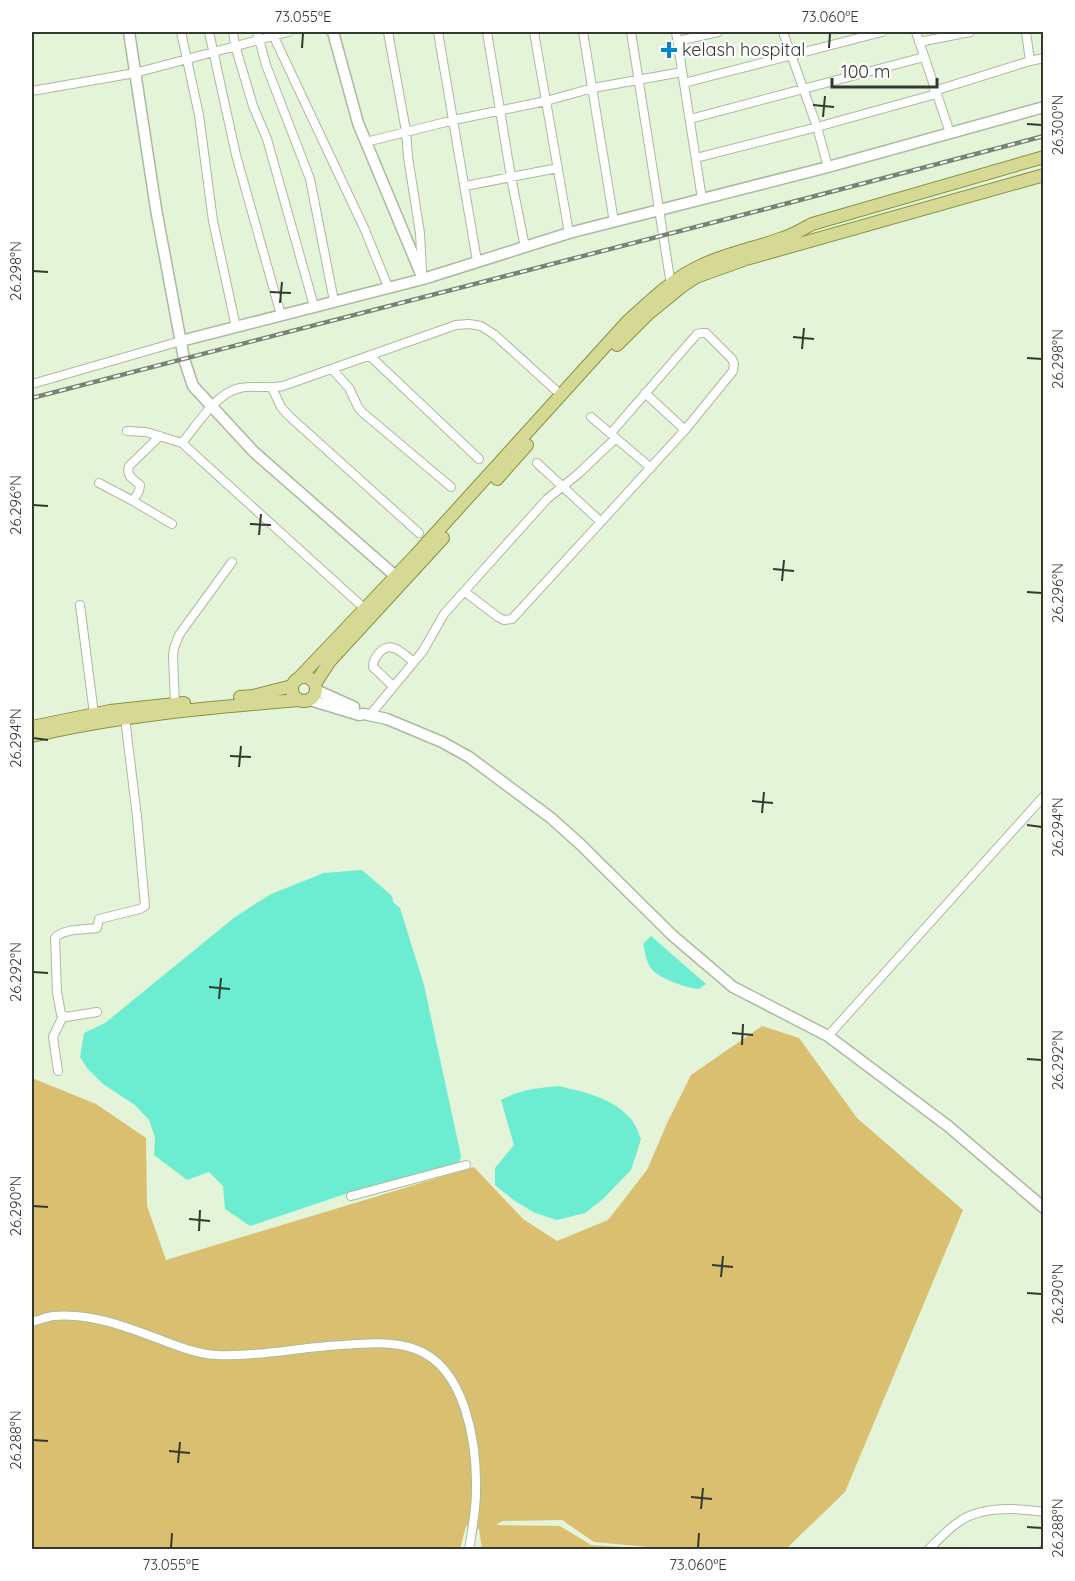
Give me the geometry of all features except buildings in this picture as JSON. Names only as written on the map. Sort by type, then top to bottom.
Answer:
[{"type":"main road","points":[[1044,157],[812,224],[786,238],[732,254],[686,273],[672,288],[648,314],[608,354],[514,460],[399,579],[365,609],[296,682],[292,692],[294,697],[310,694],[330,661],[399,579],[627,322],[672,288],[746,259],[1044,173]]},
{"type":"main road","points":[[32,727],[133,708],[253,696],[306,677],[311,680],[310,694]]},
{"type":"main road","points":[[32,736],[90,723],[310,694]]},
{"type":"street","points":[[129,32],[156,209],[184,359],[193,386],[254,452],[399,579]]},
{"type":"street","points":[[181,32],[199,115],[213,221],[236,327]]},
{"type":"street","points":[[209,32],[236,155],[281,315]]},
{"type":"street","points":[[233,32],[253,106],[267,139],[314,306]]},
{"type":"street","points":[[32,91],[135,73],[236,45],[257,35],[288,32]]},
{"type":"street","points":[[333,32],[358,123],[423,279]]},
{"type":"street","points":[[388,32],[406,131],[420,233],[423,279]]},
{"type":"street","points":[[438,32],[477,261]]},
{"type":"street","points":[[487,32],[525,247]]},
{"type":"street","points":[[534,32],[569,233]]},
{"type":"street","points":[[583,32],[614,222]]},
{"type":"street","points":[[631,32],[672,288]]},
{"type":"street","points":[[676,32],[702,199]]},
{"type":"street","points":[[678,41],[718,32]]},
{"type":"street","points":[[783,32],[817,127],[828,170]]},
{"type":"street","points":[[684,83],[882,32]]},
{"type":"street","points":[[915,32],[950,133]]},
{"type":"street","points":[[919,42],[970,32]]},
{"type":"street","points":[[1026,32],[1030,61]]},
{"type":"street","points":[[273,33],[365,230],[388,287]]},
{"type":"street","points":[[257,35],[283,111],[310,179],[334,301]]},
{"type":"street","points":[[690,120],[924,57]]},
{"type":"street","points":[[696,158],[817,127],[1044,58]]},
{"type":"street","points":[[366,142],[593,88],[682,72]]},
{"type":"street","points":[[828,170],[1044,107]]},
{"type":"street","points":[[32,384],[181,341],[423,279],[569,233],[813,171],[828,170],[1044,113]]},
{"type":"street","points":[[802,229],[813,229],[908,199],[1044,162]]},
{"type":"street","points":[[465,186],[558,168]]},
{"type":"street","points":[[182,443],[212,406],[228,391],[241,387],[272,388],[456,325],[481,326],[495,334],[561,395]]},
{"type":"street","points":[[367,714],[423,651],[444,614],[547,499],[578,474],[697,334],[706,333],[732,359],[733,370],[685,430],[512,620],[498,617],[465,592]]},
{"type":"street","points":[[370,356],[479,459]]},
{"type":"street","points":[[332,369],[349,388],[362,412],[451,487]]},
{"type":"street","points":[[272,388],[281,407],[289,416],[419,533]]},
{"type":"street","points":[[645,393],[685,430]]},
{"type":"street","points":[[591,417],[651,468]]},
{"type":"street","points":[[127,431],[146,432],[182,443],[365,609]]},
{"type":"street","points":[[133,501],[140,485],[129,475],[129,466],[160,436]]},
{"type":"street","points":[[537,463],[601,522]]},
{"type":"street","points":[[99,483],[172,524]]},
{"type":"street","points":[[174,704],[173,656],[176,641],[232,562]]},
{"type":"street","points":[[80,605],[94,714]]},
{"type":"street","points":[[393,686],[373,667],[374,660],[383,649],[393,647],[414,662]]},
{"type":"street","points":[[310,694],[387,719],[442,742],[469,757],[551,818],[672,935],[733,987],[828,1036],[948,1126],[1044,1208]]},
{"type":"street","points":[[63,1016],[57,992],[55,938],[57,934],[97,928],[99,919],[145,906],[125,718]]},
{"type":"street","points":[[828,1036],[1044,796]]},
{"type":"street","points":[[63,1016],[97,1012]]},
{"type":"street","points":[[58,1071],[53,1037],[63,1016]]},
{"type":"street","points":[[351,1196],[466,1166]]},
{"type":"street","points":[[32,1322],[52,1316],[88,1316],[193,1351],[214,1355],[251,1355],[342,1345],[374,1344],[414,1348],[426,1354],[447,1371],[462,1401],[470,1426],[476,1491],[469,1550]]},
{"type":"street","points":[[928,1550],[959,1521],[975,1515],[1007,1508],[1044,1512]]},
{"type":"shaded area","points":[[762,1026],[799,1038],[857,1118],[963,1210],[845,1492],[786,1549],[679,1550],[594,1542],[562,1520],[502,1521],[496,1525],[560,1526],[591,1545],[655,1549],[482,1549],[479,1529],[466,1526],[460,1549],[32,1549],[32,1078],[96,1104],[146,1138],[147,1206],[166,1260],[474,1167],[523,1219],[557,1241],[608,1220],[647,1170],[691,1075]]},
{"type":"water","points":[[362,870],[392,896],[393,902],[400,908],[424,985],[461,1156],[459,1164],[354,1191],[250,1226],[225,1209],[223,1186],[209,1172],[187,1180],[154,1155],[155,1137],[149,1120],[135,1105],[103,1084],[87,1068],[80,1057],[84,1033],[105,1023],[235,917],[271,894],[324,873]]},
{"type":"water","points":[[651,936],[706,984],[699,989],[687,987],[665,979],[654,971],[650,967],[643,944]]},
{"type":"water","points":[[558,1086],[597,1096],[614,1105],[632,1120],[641,1139],[631,1170],[603,1199],[585,1213],[557,1220],[535,1213],[495,1185],[495,1168],[514,1145],[501,1100],[521,1092]]},
{"type":"railway","points":[[32,398],[1044,136]]},
{"type":"place","name":"kelash hospital","points":[[669,50]]}]
